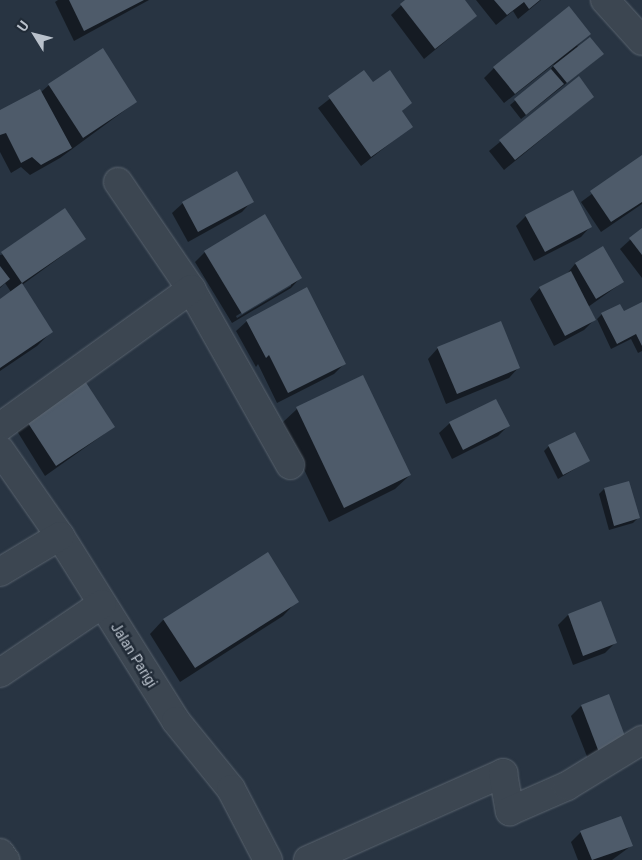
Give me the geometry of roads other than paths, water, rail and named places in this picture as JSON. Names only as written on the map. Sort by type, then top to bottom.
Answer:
[{"type":"street","points":[[605,0],[642,41]]},
{"type":"street","points":[[118,182],[190,289],[290,465]]},
{"type":"street","points":[[0,427],[190,289]]},
{"type":"street","name":"Jalan Parigi","points":[[0,450],[60,536],[176,721],[231,789],[268,860]]},
{"type":"street","points":[[0,572],[60,536]]},
{"type":"street","points":[[0,673],[102,604]]},
{"type":"street","points":[[308,860],[503,773],[510,811],[567,786],[642,740]]},
{"type":"street","points":[[0,853],[4,860]]}]
